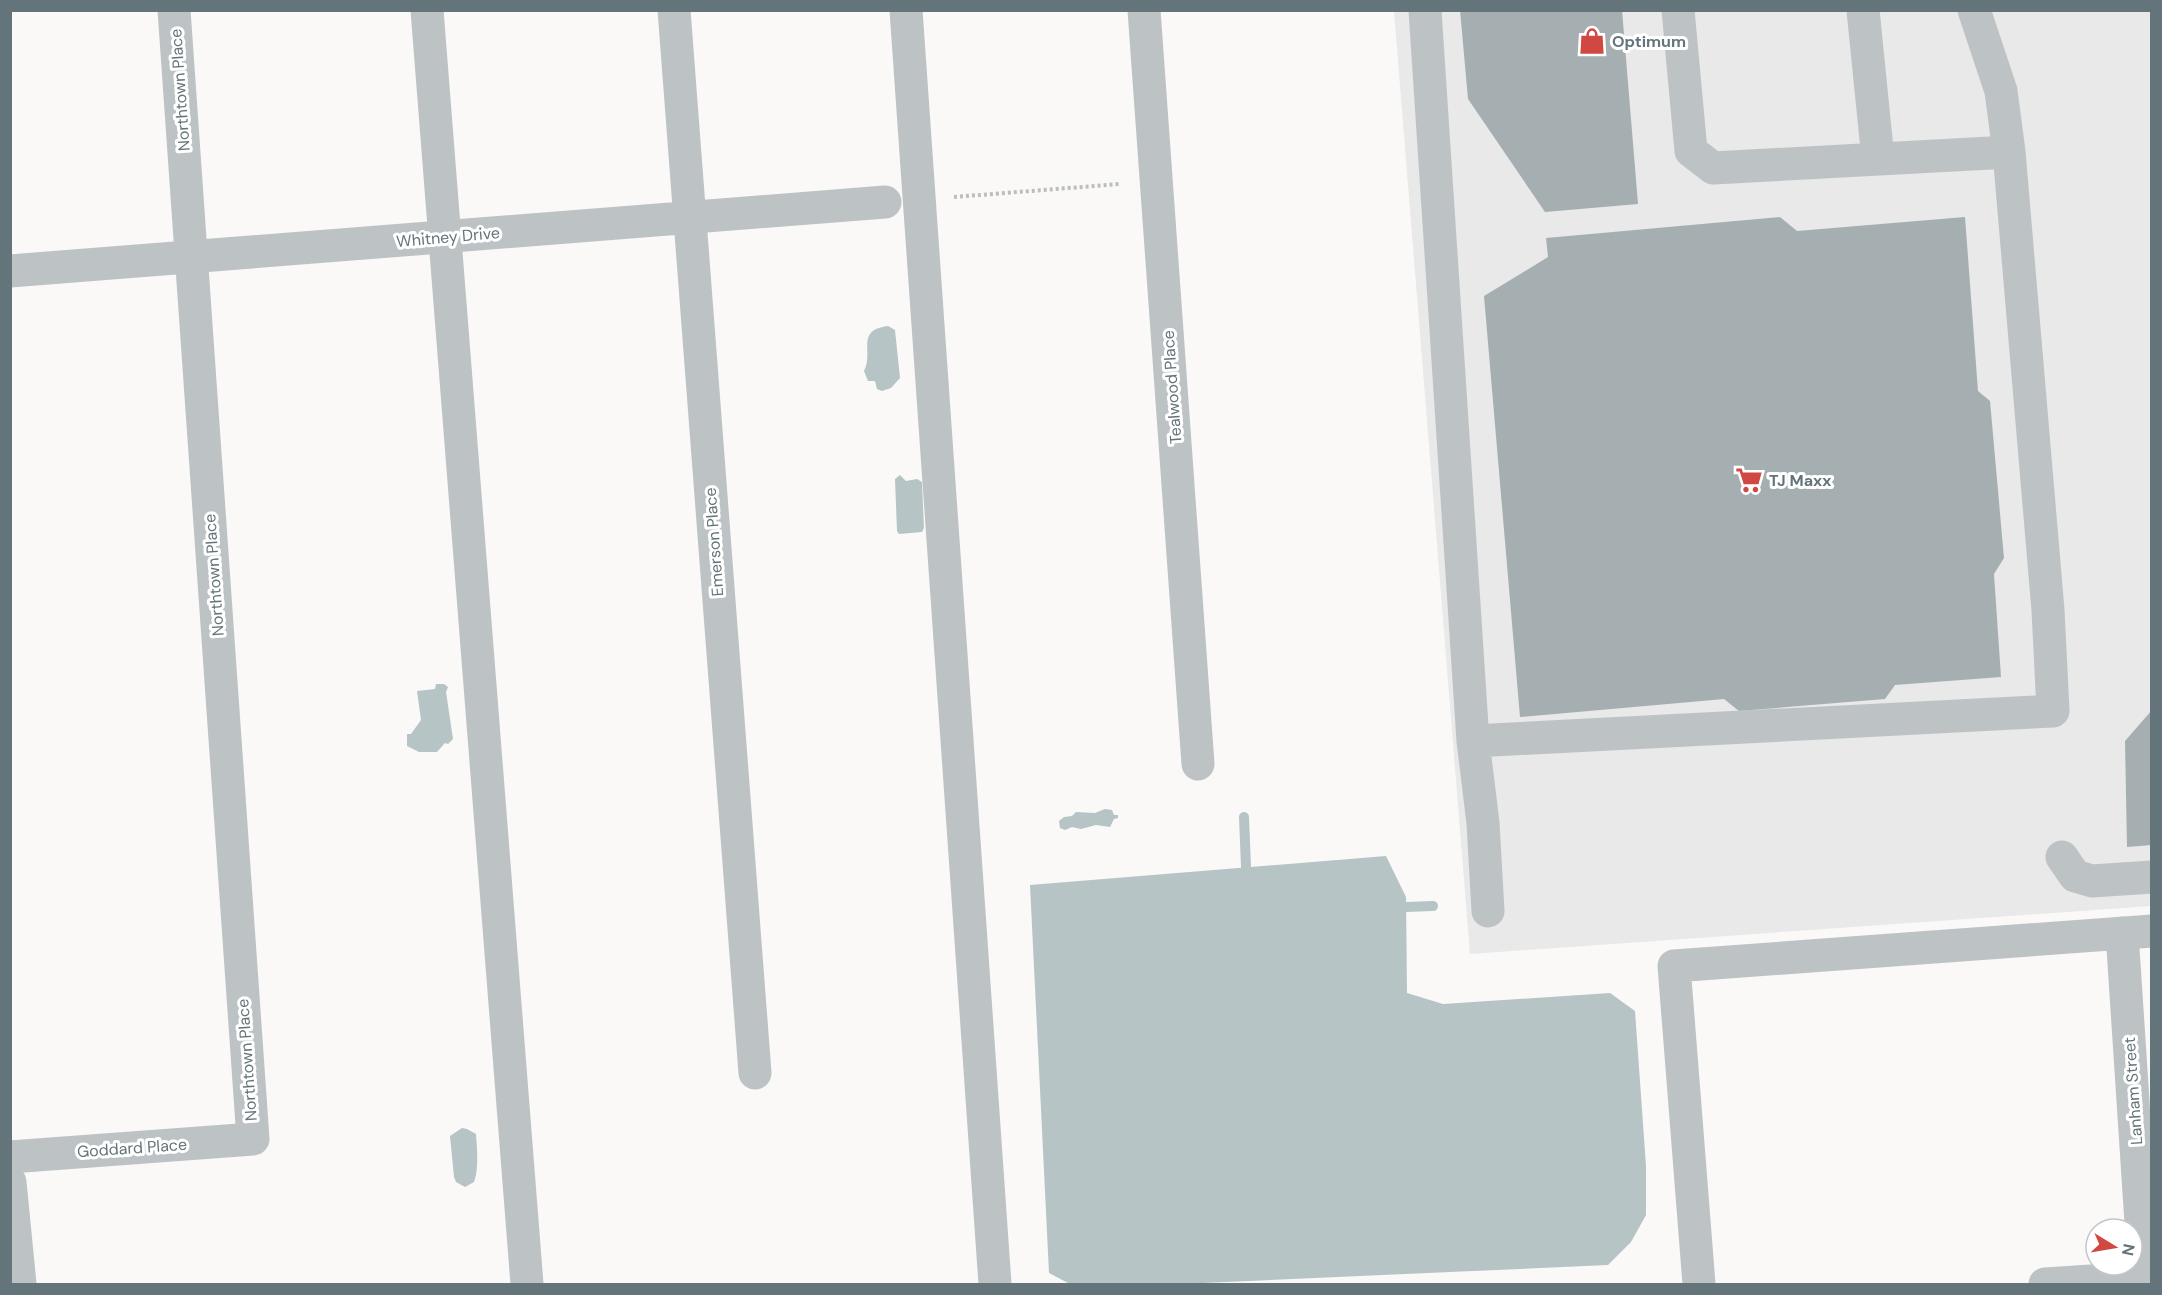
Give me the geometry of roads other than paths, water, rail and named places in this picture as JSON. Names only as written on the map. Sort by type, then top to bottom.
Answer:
[{"type":"street","name":"Northtown Place","points":[[174,10],[252,1139]]},
{"type":"street","points":[[427,10],[527,1284]]},
{"type":"street","name":"Emerson Place","points":[[674,10],[755,1073]]},
{"type":"street","points":[[906,10],[994,1284]]},
{"type":"street","name":"Tealwood Place","points":[[1144,10],[1198,764]]},
{"type":"street","points":[[1425,10],[1473,741],[1483,823],[1488,911]]},
{"type":"street","points":[[1678,10],[1691,151],[1713,168],[2009,152]]},
{"type":"street","points":[[1863,10],[1878,159]]},
{"type":"street","points":[[1473,741],[2053,711],[2048,610],[2009,152],[2001,91],[1974,10]]},
{"type":"street","name":"Whitney Drive","points":[[10,271],[885,202]]},
{"type":"street","points":[[2062,857],[2074,876],[2092,881],[2151,877]]},
{"type":"street","points":[[1699,1284],[1674,966],[2137,932]]},
{"type":"street","name":"Lanham Street","points":[[2137,932],[2147,1280]]},
{"type":"street","name":"Goddard Place","points":[[10,1157],[252,1139]]},
{"type":"street","points":[[10,1182],[20,1284]]},
{"type":"street","points":[[2045,1284],[2147,1280]]},
{"type":"waterway","points":[[1244,817],[1246,867]]},
{"type":"waterway","points":[[1406,907],[1433,906]]},
{"type":"place","name":"Optimum","points":[[1592,41]]},
{"type":"place","name":"TJ Maxx","points":[[1749,480]]}]
